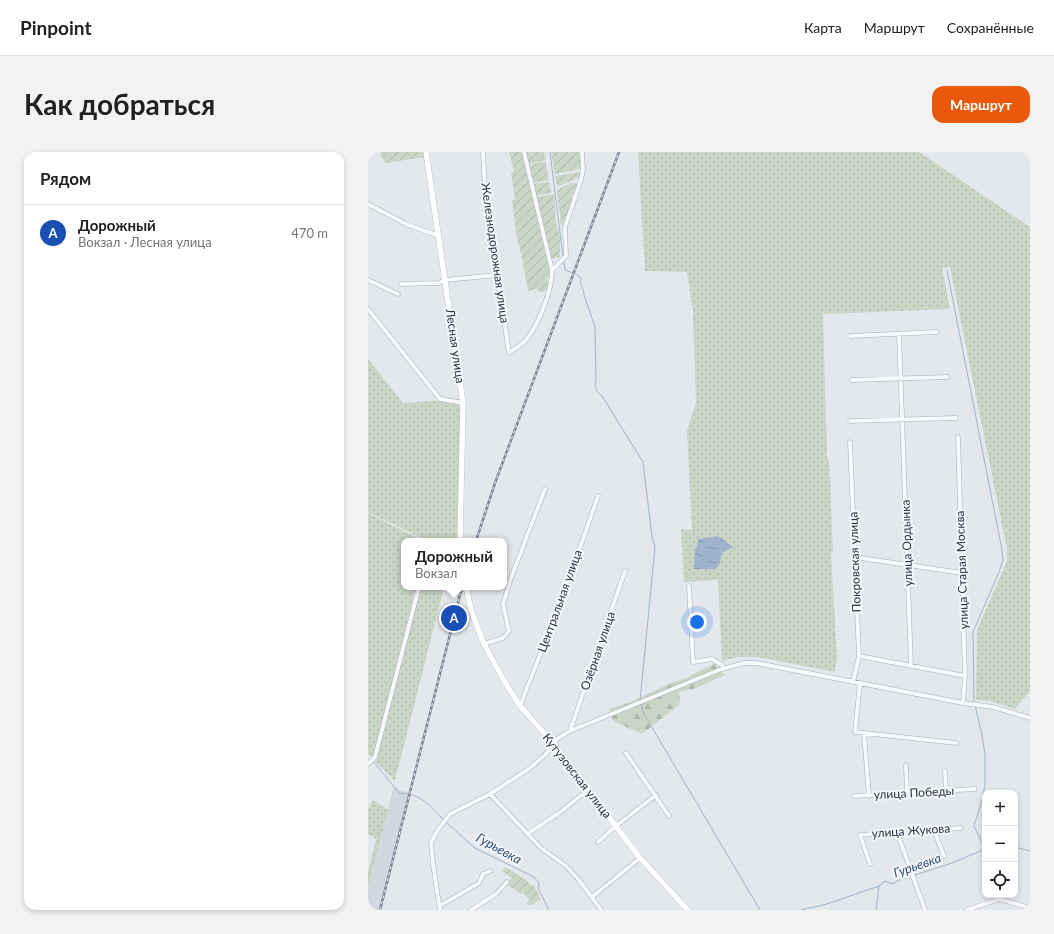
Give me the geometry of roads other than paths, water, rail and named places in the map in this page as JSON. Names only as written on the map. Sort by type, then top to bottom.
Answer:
[{"type":"street","name":"Лесная улица","points":[[426,152],[463,403],[460,538]]},
{"type":"street","name":"Железнодорожная улица","points":[[483,152],[485,188],[509,353],[525,342],[533,331],[548,296],[552,279],[552,270]]},
{"type":"street","points":[[524,152],[552,270]]},
{"type":"street","points":[[552,270],[566,253],[564,239],[565,227],[581,180],[583,169],[582,152]]},
{"type":"street","points":[[368,204],[406,224],[439,236]]},
{"type":"street","points":[[402,284],[439,283],[445,280],[497,275]]},
{"type":"street","points":[[368,280],[398,294]]},
{"type":"street","points":[[368,309],[440,399],[463,403]]},
{"type":"street","points":[[850,336],[937,332]]},
{"type":"street","name":"улица Ордынка","points":[[900,334],[911,666]]},
{"type":"street","points":[[852,380],[947,377]]},
{"type":"street","points":[[850,422],[956,418]]},
{"type":"street","name":"улица Старая Москва","points":[[958,438],[965,676],[963,702]]},
{"type":"street","name":"Покровская улица","points":[[850,442],[859,656],[853,682]]},
{"type":"street","points":[[484,644],[503,638],[509,631],[503,604],[511,578],[545,489]]},
{"type":"street","name":"Центральная улица","points":[[520,706],[565,591],[598,496]]},
{"type":"street","points":[[854,557],[962,573]]},
{"type":"street","name":"Озёрная улица","points":[[570,731],[625,571]]},
{"type":"street","points":[[689,586],[693,662],[712,659],[722,665],[723,669]]},
{"type":"street","points":[[368,764],[375,757],[417,590]]},
{"type":"street","name":"Кутузовская улица","points":[[467,590],[471,610],[484,644],[520,706],[553,743],[640,858],[688,910]]},
{"type":"street","points":[[859,656],[965,676]]},
{"type":"street","points":[[490,871],[483,874],[478,883],[440,908],[431,843],[436,831],[450,814],[490,794],[530,768],[545,755],[557,739],[570,731],[723,669],[744,663],[756,663],[993,707],[1030,718]]},
{"type":"street","points":[[860,683],[855,732],[956,743]]},
{"type":"street","points":[[864,733],[869,796]]},
{"type":"street","points":[[626,754],[656,795],[669,816]]},
{"type":"street","points":[[906,765],[907,793]]},
{"type":"street","points":[[945,770],[946,791]]},
{"type":"street","name":"улица Победы","points":[[854,796],[975,789]]},
{"type":"street","points":[[527,834],[559,813],[588,790]]},
{"type":"street","points":[[490,794],[527,834],[542,848],[566,866],[580,880],[601,910]]},
{"type":"street","points":[[598,842],[656,795]]},
{"type":"street","name":"улица Жукова","points":[[870,864],[860,835],[961,828]]},
{"type":"street","points":[[934,830],[944,856]]},
{"type":"street","points":[[897,832],[925,910]]},
{"type":"street","points":[[592,897],[640,858]]},
{"type":"street","points":[[472,910],[496,894],[507,882]]},
{"type":"street","points":[[967,910],[999,899],[1030,908]]},
{"type":"water","points":[[718,536],[733,547],[722,553],[720,563],[715,569],[694,569],[695,551],[699,539]]},
{"type":"waterway","points":[[550,152],[563,257]]},
{"type":"waterway","points":[[564,262],[565,270],[576,274],[581,278],[584,295],[595,327],[596,389],[602,396],[643,462],[652,537],[655,547],[640,701]]},
{"type":"waterway","points":[[947,270],[1003,560],[973,632],[974,702]]},
{"type":"waterway","points":[[641,704],[644,714],[760,910]]},
{"type":"waterway","points":[[975,705],[985,754],[985,785],[974,826],[982,843]]},
{"type":"waterway","name":"Гурьевка","points":[[373,761],[399,793],[413,795],[424,801],[435,810],[444,821]]},
{"type":"waterway","name":"Гурьевка","points":[[447,823],[475,848],[534,877],[539,883],[538,888],[549,910]]},
{"type":"waterway","name":"Гурьевка","points":[[1018,848],[1030,851]]},
{"type":"waterway","name":"Гурьевка","points":[[915,875],[952,863],[982,850]]},
{"type":"waterway","name":"Гурьевка","points":[[876,910],[879,886],[885,881],[893,884],[897,881],[912,876]]},
{"type":"waterway","points":[[801,910],[827,904],[879,886]]},
{"type":"railway","points":[[477,538],[495,483],[619,152]]},
{"type":"railway","points":[[380,910],[461,590]]},
{"type":"place","name":"Дорожный","points":[[454,618]]}]
